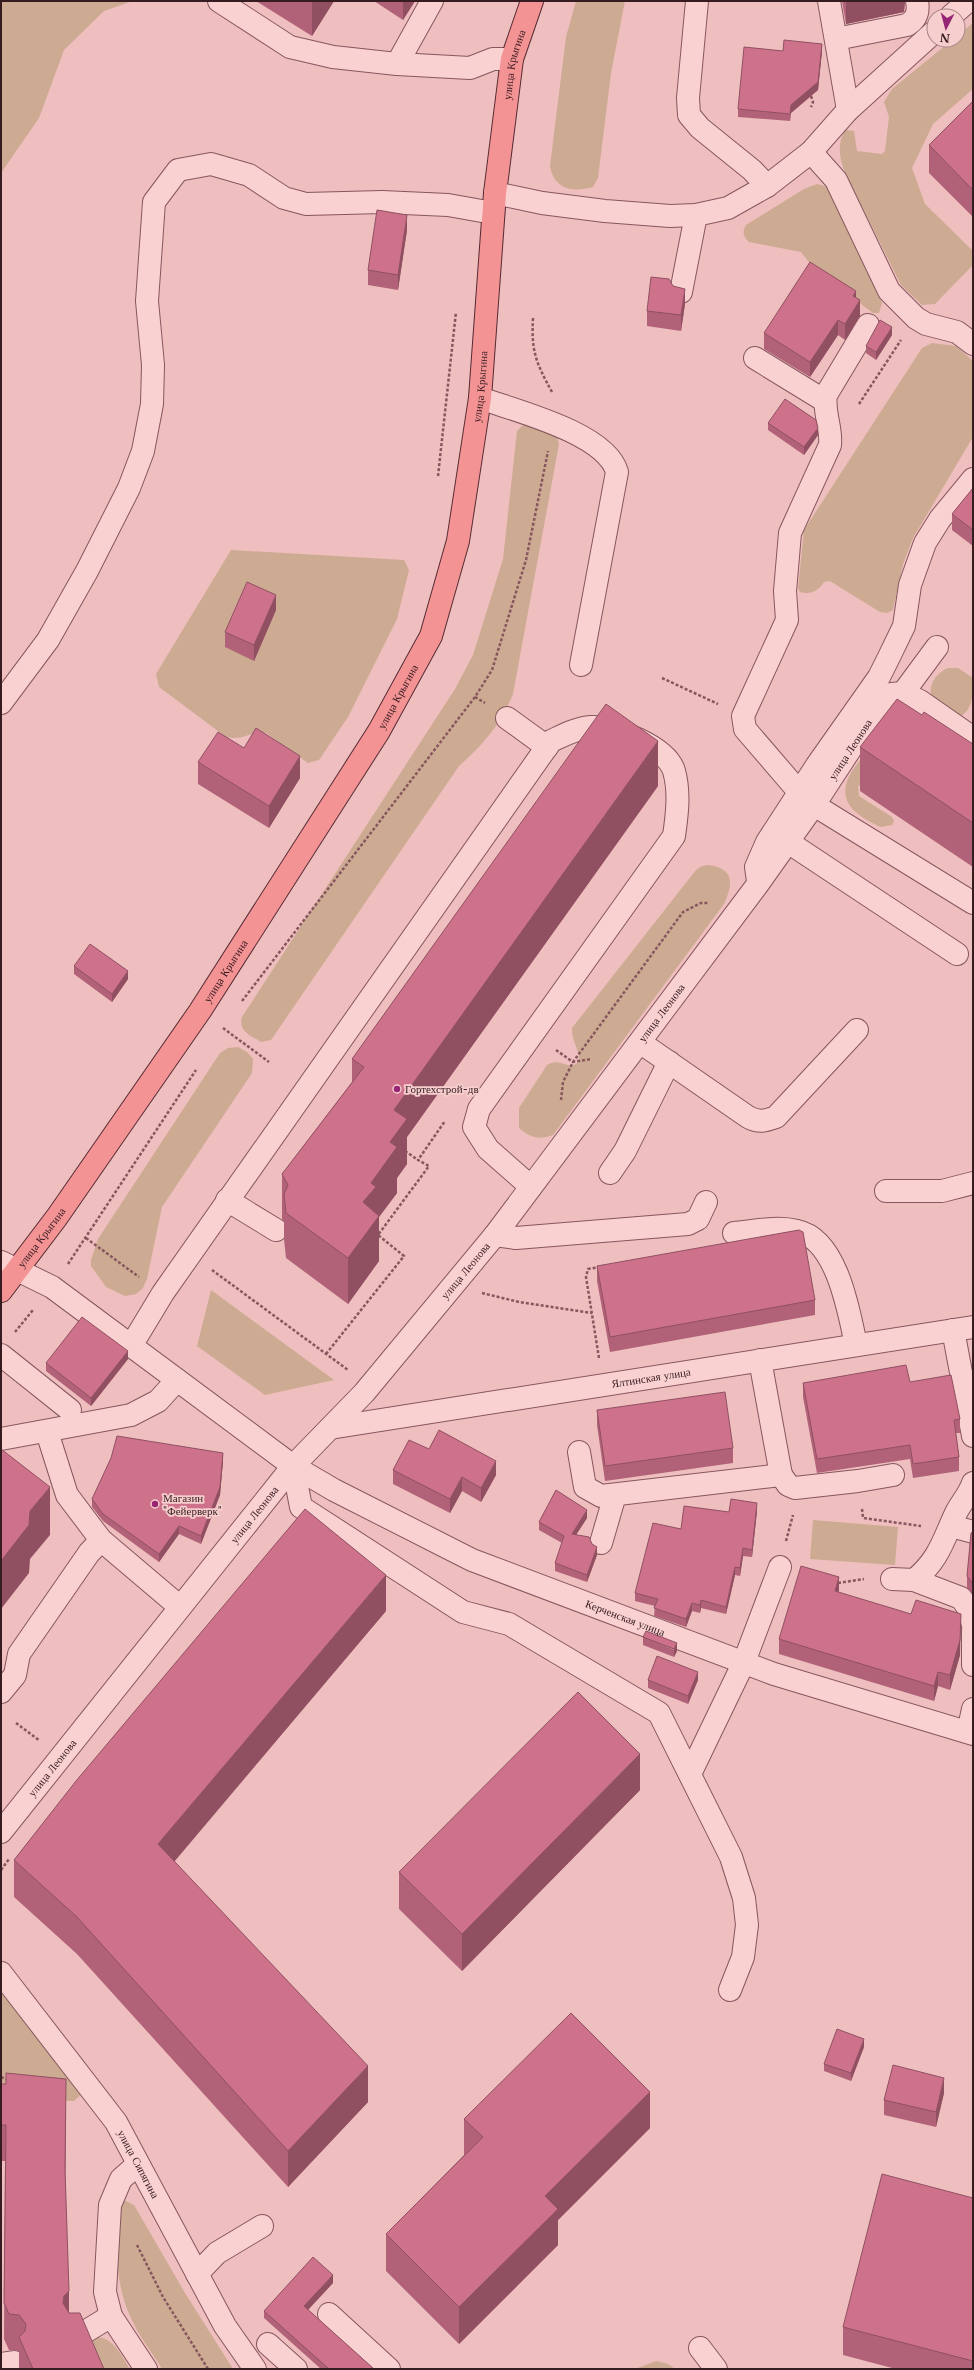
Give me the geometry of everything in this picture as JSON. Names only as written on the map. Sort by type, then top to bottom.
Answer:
[{"type":"main road","name":"улица Крыгина","points":[[1,1292],[10,1266],[200,1011],[379,731],[431,636],[458,542],[480,398],[494,203],[512,59],[532,1]]},
{"type":"street","points":[[220,1],[290,47],[333,57],[397,64],[470,68],[492,58],[512,59]]},
{"type":"street","points":[[397,64],[432,1]]},
{"type":"street","points":[[697,1],[688,98],[689,115],[700,128],[752,170],[767,186]]},
{"type":"street","points":[[829,1],[848,110]]},
{"type":"street","points":[[836,39],[907,25],[914,21],[919,10],[917,1]]},
{"type":"street","points":[[961,8],[968,1]]},
{"type":"street","points":[[1,703],[48,640],[83,578],[129,488],[144,450],[152,404],[153,365],[147,301],[154,202],[178,170],[210,164],[249,175],[284,198],[306,204],[396,203],[448,205],[542,203],[605,211],[670,216],[696,215],[728,208],[767,186],[811,152],[848,110],[926,39]]},
{"type":"street","points":[[811,152],[836,180],[889,291],[916,318],[926,324],[957,332],[973,344]]},
{"type":"street","points":[[682,292],[696,215]]},
{"type":"street","points":[[868,325],[826,395],[825,401],[831,430],[830,445],[790,533],[785,592],[787,620],[743,716],[745,729],[807,799],[973,903]]},
{"type":"street","points":[[755,358],[825,401]]},
{"type":"street","points":[[480,398],[570,429],[607,454],[614,462],[617,472],[581,665]]},
{"type":"street","points":[[758,884],[756,867],[760,856],[807,799],[879,677],[904,626],[910,585],[925,543],[940,519],[973,479]]},
{"type":"street","points":[[937,647],[903,693],[920,701],[973,738]]},
{"type":"street","name":"улица Леонова","points":[[1,1832],[293,1466],[364,1393],[454,1287],[641,1043],[744,904],[788,842],[807,799],[883,699],[891,694],[903,693]]},
{"type":"street","points":[[507,718],[547,747]]},
{"type":"street","points":[[131,1346],[163,1293],[227,1200],[551,741],[574,731],[591,727],[620,731],[664,755],[674,771],[678,808],[674,836],[478,1109],[474,1128],[488,1149],[530,1186]]},
{"type":"street","points":[[788,842],[957,954]]},
{"type":"street","points":[[641,1043],[757,1122],[776,1117],[857,1030]]},
{"type":"street","points":[[610,1173],[625,1151],[669,1062]]},
{"type":"street","points":[[886,1191],[942,1191],[973,1183]]},
{"type":"street","points":[[227,1200],[276,1230]]},
{"type":"street","points":[[495,1235],[516,1238],[688,1224],[698,1219],[706,1202]]},
{"type":"street","points":[[734,1232],[780,1228],[799,1231],[810,1236],[836,1266],[856,1345]]},
{"type":"street","name":"Керченская улица","points":[[10,1266],[52,1288],[293,1466],[334,1490],[472,1560],[774,1674],[971,1733]]},
{"type":"street","points":[[963,1328],[973,1436]]},
{"type":"street","name":"Ялтинская улица","points":[[330,1428],[963,1328]]},
{"type":"street","points":[[6,1347],[70,1410]]},
{"type":"street","points":[[760,1360],[781,1475],[788,1485],[800,1488],[893,1475]]},
{"type":"street","points":[[1,1439],[47,1432],[130,1415],[158,1401],[177,1380]]},
{"type":"street","points":[[47,1432],[67,1494],[100,1540],[180,1607]]},
{"type":"street","points":[[578,1452],[585,1487],[601,1496],[781,1475]]},
{"type":"street","points":[[293,1466],[301,1507],[463,1612],[509,1624],[659,1713],[730,1857],[744,1898],[747,1926],[743,1957],[730,1990]]},
{"type":"street","points":[[914,1580],[926,1570],[942,1547],[973,1483]]},
{"type":"street","points":[[601,1543],[615,1495]]},
{"type":"street","points":[[951,1526],[973,1532]]},
{"type":"street","points":[[1,1692],[15,1675],[19,1654],[89,1553],[100,1540]]},
{"type":"street","points":[[690,1774],[744,1662],[780,1567]]},
{"type":"street","points":[[892,1579],[914,1580],[961,1598],[969,1609],[973,1625]]},
{"type":"street","points":[[973,1631],[973,1666]]},
{"type":"street","points":[[971,1733],[973,1709]]},
{"type":"street","name":"улица Сипягина","points":[[1,1973],[116,2122],[225,2326],[255,2369]]},
{"type":"street","points":[[138,2164],[121,2179],[110,2205],[105,2292],[111,2316],[146,2369]]},
{"type":"street","points":[[197,2274],[217,2253],[262,2226]]},
{"type":"street","points":[[329,2314],[390,2369]]},
{"type":"street","points":[[75,2338],[111,2316]]},
{"type":"street","points":[[268,2344],[296,2369]]},
{"type":"street","points":[[700,2348],[716,2369]]},
{"type":"path","points":[[437,478],[456,309]]},
{"type":"path","points":[[242,1002],[475,697],[492,670],[526,560],[555,408],[554,395],[536,362],[531,342],[533,318]]},
{"type":"path","points":[[859,404],[916,318]]},
{"type":"path","points":[[662,678],[743,716]]},
{"type":"path","points":[[569,1135],[560,1096],[563,1082],[573,1062],[683,912],[701,903],[744,904]]},
{"type":"path","points":[[218,1034],[227,1021]]},
{"type":"path","points":[[222,1027],[269,1062]]},
{"type":"path","points":[[6,1347],[52,1288],[198,1066]]},
{"type":"path","points":[[418,1160],[446,1121]]},
{"type":"path","points":[[326,1354],[404,1256],[378,1235],[429,1166],[400,1147]]},
{"type":"path","points":[[86,1238],[163,1293]]},
{"type":"path","points":[[600,1362],[586,1277],[588,1269],[602,1266]]},
{"type":"path","points":[[210,1269],[354,1374]]},
{"type":"path","points":[[454,1287],[519,1302],[592,1313]]},
{"type":"path","points":[[780,1567],[800,1488]]},
{"type":"path","points":[[863,1518],[922,1526],[951,1526]]},
{"type":"path","points":[[831,1581],[850,1582],[872,1576],[892,1579]]},
{"type":"path","points":[[16,1723],[47,1746]]},
{"type":"path","points":[[1,2077],[15,2082]]},
{"type":"path","points":[[137,2244],[163,2296],[208,2369]]},
{"type":"shaded area","points":[[1,1],[133,1],[104,11],[64,50],[39,118],[1,173]]},
{"type":"shaded area","points":[[576,1],[625,1],[611,73],[598,178],[593,187],[585,189],[571,189],[560,184],[555,180],[550,166],[566,37]]},
{"type":"shaded area","points":[[973,23],[973,89],[933,124],[912,168],[925,204],[973,251],[973,265],[935,304],[922,305],[901,285],[846,175],[842,163],[840,147],[845,130],[854,131],[857,151],[882,154],[885,151],[889,117],[884,102],[892,89],[942,48],[966,48],[966,29]]},
{"type":"shaded area","points":[[817,184],[825,186],[832,193],[882,303],[879,313],[873,313],[816,271],[801,252],[749,242],[744,236],[746,225],[804,189]]},
{"type":"shaded area","points":[[932,343],[956,346],[973,361],[973,437],[913,538],[903,564],[893,610],[887,613],[880,612],[830,581],[824,582],[814,592],[800,592],[798,588],[804,530],[922,348]]},
{"type":"shaded area","points":[[529,423],[555,430],[559,444],[513,694],[497,725],[475,751],[459,766],[271,1040],[261,1042],[249,1035],[243,1029],[241,1022],[242,1017],[455,689],[473,655],[503,559],[517,431],[522,426]]},
{"type":"shaded area","points":[[231,550],[404,560],[409,570],[397,619],[348,717],[319,760],[308,763],[266,733],[261,732],[238,738],[226,737],[159,687],[156,674]]},
{"type":"shaded area","points":[[948,668],[958,668],[973,678],[973,695],[970,706],[964,714],[959,717],[937,703],[932,697],[931,687],[933,682],[939,673]]},
{"type":"shaded area","points":[[896,710],[890,744],[858,787],[859,796],[892,817],[894,821],[892,825],[881,827],[863,817],[850,806],[846,799],[845,791],[852,771]]},
{"type":"shaded area","points":[[709,865],[724,870],[730,878],[729,890],[724,904],[553,1135],[539,1138],[531,1136],[523,1131],[519,1128],[519,1108],[547,1065],[553,1062],[559,1062],[572,1066],[579,1062],[572,1028],[696,870],[702,866]]},
{"type":"shaded area","points":[[238,1047],[247,1052],[253,1059],[252,1073],[162,1207],[147,1279],[143,1288],[136,1294],[125,1296],[106,1287],[91,1266],[91,1260],[98,1239],[220,1053],[228,1048]]},
{"type":"shaded area","points":[[211,1290],[334,1380],[265,1395],[197,1346]]},
{"type":"shaded area","points":[[813,1520],[898,1527],[895,1565],[810,1559]]},
{"type":"shaded area","points":[[1,1988],[84,2092],[74,2101],[1,2098]]},
{"type":"shaded area","points":[[122,2199],[134,2205],[185,2293],[233,2369],[162,2369],[141,2337],[133,2323],[125,2303],[119,2275],[116,2231],[117,2203]]},
{"type":"shaded area","points":[[97,2337],[103,2338],[113,2344],[121,2353],[130,2369],[97,2369],[89,2344]]},
{"type":"shaded area","points":[[656,2361],[668,2364],[675,2369],[635,2369]]},
{"type":"building","points":[[784,40],[822,44],[818,82],[791,105],[790,114],[738,109],[744,47],[783,51]]},
{"type":"building","points":[[973,101],[973,190],[929,145]]},
{"type":"building","points":[[377,210],[407,215],[398,275],[368,270]]},
{"type":"building","points":[[810,262],[856,291],[853,296],[860,300],[845,324],[838,320],[810,362],[764,333]]},
{"type":"building","points":[[651,277],[669,279],[673,286],[685,289],[681,315],[647,311]]},
{"type":"building","points":[[880,320],[892,327],[876,352],[866,346]]},
{"type":"building","points":[[785,399],[816,420],[818,428],[804,447],[768,423]]},
{"type":"building","points":[[973,488],[973,530],[952,514]]},
{"type":"building","points":[[247,582],[276,595],[254,645],[225,632]]},
{"type":"building","points":[[897,699],[922,715],[924,712],[973,744],[973,823],[860,747]]},
{"type":"building","points":[[606,704],[658,741],[394,1110],[407,1119],[390,1142],[397,1147],[371,1183],[376,1187],[363,1202],[379,1216],[348,1258],[286,1213],[284,1194],[288,1185],[282,1174],[364,1067],[352,1059]]},
{"type":"building","points":[[256,728],[300,756],[269,806],[198,762],[218,732],[244,748]]},
{"type":"building","points":[[90,944],[128,971],[112,994],[74,966]]},
{"type":"building","points":[[799,1230],[803,1232],[815,1300],[610,1337],[597,1266]]},
{"type":"building","points":[[82,1317],[128,1351],[91,1398],[46,1363]]},
{"type":"building","points":[[906,1365],[910,1382],[951,1375],[960,1419],[954,1420],[959,1457],[913,1464],[910,1445],[817,1459],[803,1383]]},
{"type":"building","points":[[725,1392],[733,1448],[605,1466],[597,1410]]},
{"type":"building","points":[[439,1430],[496,1461],[481,1488],[462,1477],[450,1499],[393,1470],[409,1440],[429,1449]]},
{"type":"building","name":"Магазин \"Фейерверк\"","points":[[117,1436],[223,1453],[220,1487],[201,1536],[179,1526],[159,1554],[103,1514],[92,1499],[111,1458]]},
{"type":"building","points":[[1,1449],[50,1487],[30,1511],[29,1525],[1,1561]]},
{"type":"building","points":[[556,1490],[587,1510],[572,1534],[589,1537],[592,1544],[597,1547],[587,1575],[555,1563],[564,1536],[539,1522]]},
{"type":"building","points":[[731,1499],[757,1503],[752,1550],[743,1548],[740,1568],[735,1567],[726,1607],[701,1600],[700,1605],[692,1603],[686,1619],[654,1608],[658,1599],[635,1593],[653,1523],[681,1529],[684,1506],[729,1512]]},
{"type":"building","points":[[305,1509],[386,1575],[158,1844],[368,2066],[288,2151],[77,1917],[14,1860],[76,1781]]},
{"type":"building","points":[[973,1532],[973,1584],[967,1576],[971,1533]]},
{"type":"building","points":[[801,1566],[839,1577],[835,1591],[911,1614],[916,1600],[961,1614],[960,1640],[950,1675],[938,1672],[934,1686],[779,1639]]},
{"type":"building","points":[[646,1631],[677,1643],[674,1649],[643,1637]]},
{"type":"building","points":[[657,1656],[698,1672],[688,1696],[648,1680]]},
{"type":"building","points":[[578,1692],[640,1754],[462,1934],[399,1872]]},
{"type":"building","points":[[571,2013],[650,2092],[545,2196],[558,2209],[459,2307],[386,2234],[483,2137],[464,2119]]},
{"type":"building","points":[[837,2029],[864,2039],[851,2073],[824,2064]]},
{"type":"building","points":[[893,2065],[944,2078],[936,2112],[884,2100]]},
{"type":"building","points":[[6,2073],[66,2079],[65,2169],[69,2291],[64,2296],[63,2303],[69,2313],[80,2313],[104,2369],[33,2369],[19,2337],[25,2331],[26,2324],[19,2315],[9,2314],[4,2303],[6,2125],[1,2125],[1,2084],[6,2084]]},
{"type":"building","points":[[882,2174],[973,2198],[973,2361],[843,2327]]},
{"type":"building","points":[[313,2257],[333,2275],[304,2306],[374,2369],[329,2369],[264,2311]]},
{"type":"place","name":"Гортехстрой-дв","points":[[397,1089]]},
{"type":"place","name":"Магазин \"Фейерверк\"","points":[[155,1504]]}]
